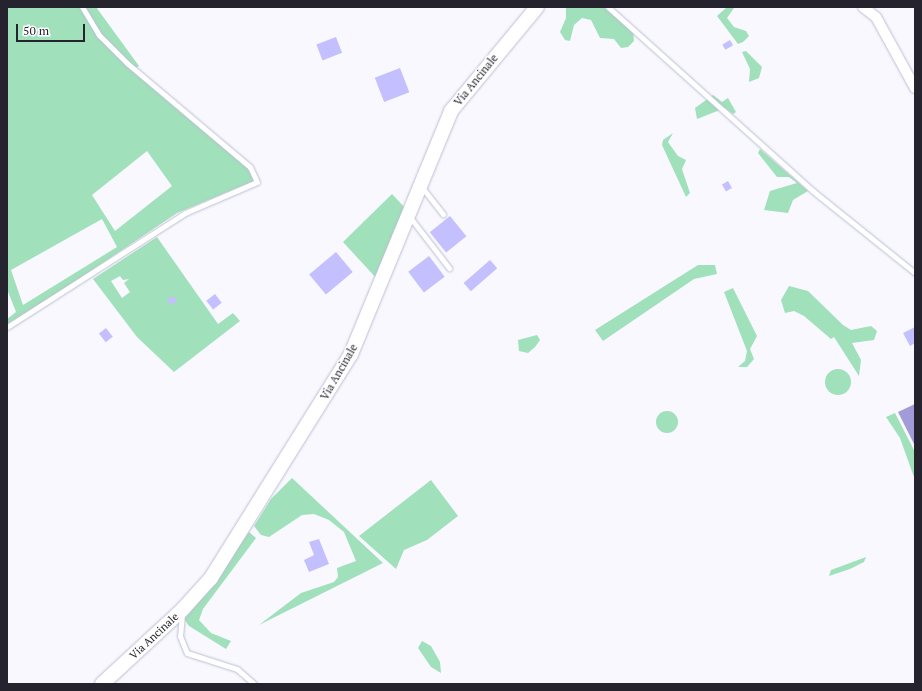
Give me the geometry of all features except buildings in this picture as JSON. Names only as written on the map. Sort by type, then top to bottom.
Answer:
[{"type":"main road","name":"Via Ancinale","points":[[102,684],[183,609],[211,578],[351,354],[451,111],[537,7]]},
{"type":"street","points":[[863,7],[876,18],[915,88]]},
{"type":"lane","points":[[7,327],[185,213],[257,182],[250,167],[127,63],[99,35],[82,7]]},
{"type":"lane","points":[[608,7],[813,191],[915,273]]},
{"type":"lane","points":[[421,185],[443,214]]},
{"type":"lane","points":[[408,215],[449,268]]},
{"type":"lane","points":[[183,609],[180,636],[187,653],[237,669],[254,684]]},
{"type":"green space","points":[[7,7],[96,7],[139,66],[134,69],[250,168],[256,180],[177,213],[7,327],[7,319],[16,312],[7,289]],"holes":[[[147,151],[172,186],[115,231],[92,195]],[[102,219],[117,247],[23,305],[11,270]]]},
{"type":"green space","points":[[566,7],[605,7],[633,31],[634,41],[628,47],[621,48],[614,39],[600,38],[591,20],[582,18],[574,25],[570,41],[565,40],[560,32],[566,18]]},
{"type":"green space","points":[[727,7],[734,8],[727,18],[734,27],[746,31],[749,36],[743,42],[738,44],[717,16]]},
{"type":"green space","points":[[746,51],[762,67],[759,78],[749,82],[750,69],[742,52]]},
{"type":"green space","points":[[713,95],[722,102],[728,98],[736,112],[733,114],[725,108],[697,119],[695,108]]},
{"type":"green space","points":[[673,133],[668,142],[678,156],[686,160],[682,169],[690,193],[686,197],[662,145],[663,140]]},
{"type":"green space","points":[[760,149],[808,191],[793,200],[788,213],[764,210],[770,191],[797,183],[789,177],[777,177],[758,153]]},
{"type":"green space","points":[[392,194],[407,210],[378,280],[343,242]]},
{"type":"green space","points":[[157,237],[218,324],[233,313],[240,321],[174,372],[137,337],[93,279]],"holes":[[[120,276],[123,280],[129,279],[124,283],[130,292],[122,298],[111,281]]]},
{"type":"green space","points":[[698,265],[715,265],[717,274],[694,279],[603,341],[595,330]]},
{"type":"green space","points":[[789,286],[808,291],[843,325],[851,330],[871,326],[877,331],[874,340],[852,343],[861,360],[859,376],[834,337],[831,339],[804,316],[794,311],[785,313],[781,300]]},
{"type":"green space","points":[[733,288],[757,336],[750,349],[754,359],[747,367],[738,367],[745,361],[747,351],[724,292]]},
{"type":"green space","points":[[537,335],[540,340],[535,347],[528,353],[519,351],[518,340]]},
{"type":"green space","points":[[838,369],[847,373],[851,382],[847,391],[838,395],[829,391],[825,382],[829,373]]},
{"type":"green space","points":[[667,411],[671,412],[677,418],[677,426],[671,432],[667,433],[663,432],[657,426],[656,422],[657,418],[663,412]]},
{"type":"green space","points":[[895,413],[915,452],[915,480],[900,438],[886,417]]},
{"type":"green space","points":[[292,478],[383,563],[259,625],[301,593],[334,582],[338,577],[337,568],[356,561],[344,532],[329,520],[314,514],[302,515],[269,537],[261,535],[254,526],[271,499]]},
{"type":"green space","points":[[431,480],[458,516],[427,540],[404,550],[396,569],[359,536]]},
{"type":"green space","points":[[249,532],[256,538],[203,609],[199,620],[211,633],[231,641],[226,649],[189,626],[184,619],[214,583]]},
{"type":"green space","points":[[866,557],[864,562],[850,569],[829,576],[831,570]]},
{"type":"green space","points":[[422,641],[431,646],[440,662],[441,673],[431,667],[418,648]]},
{"type":"shaded area","points":[[915,404],[915,446],[898,412]]}]
